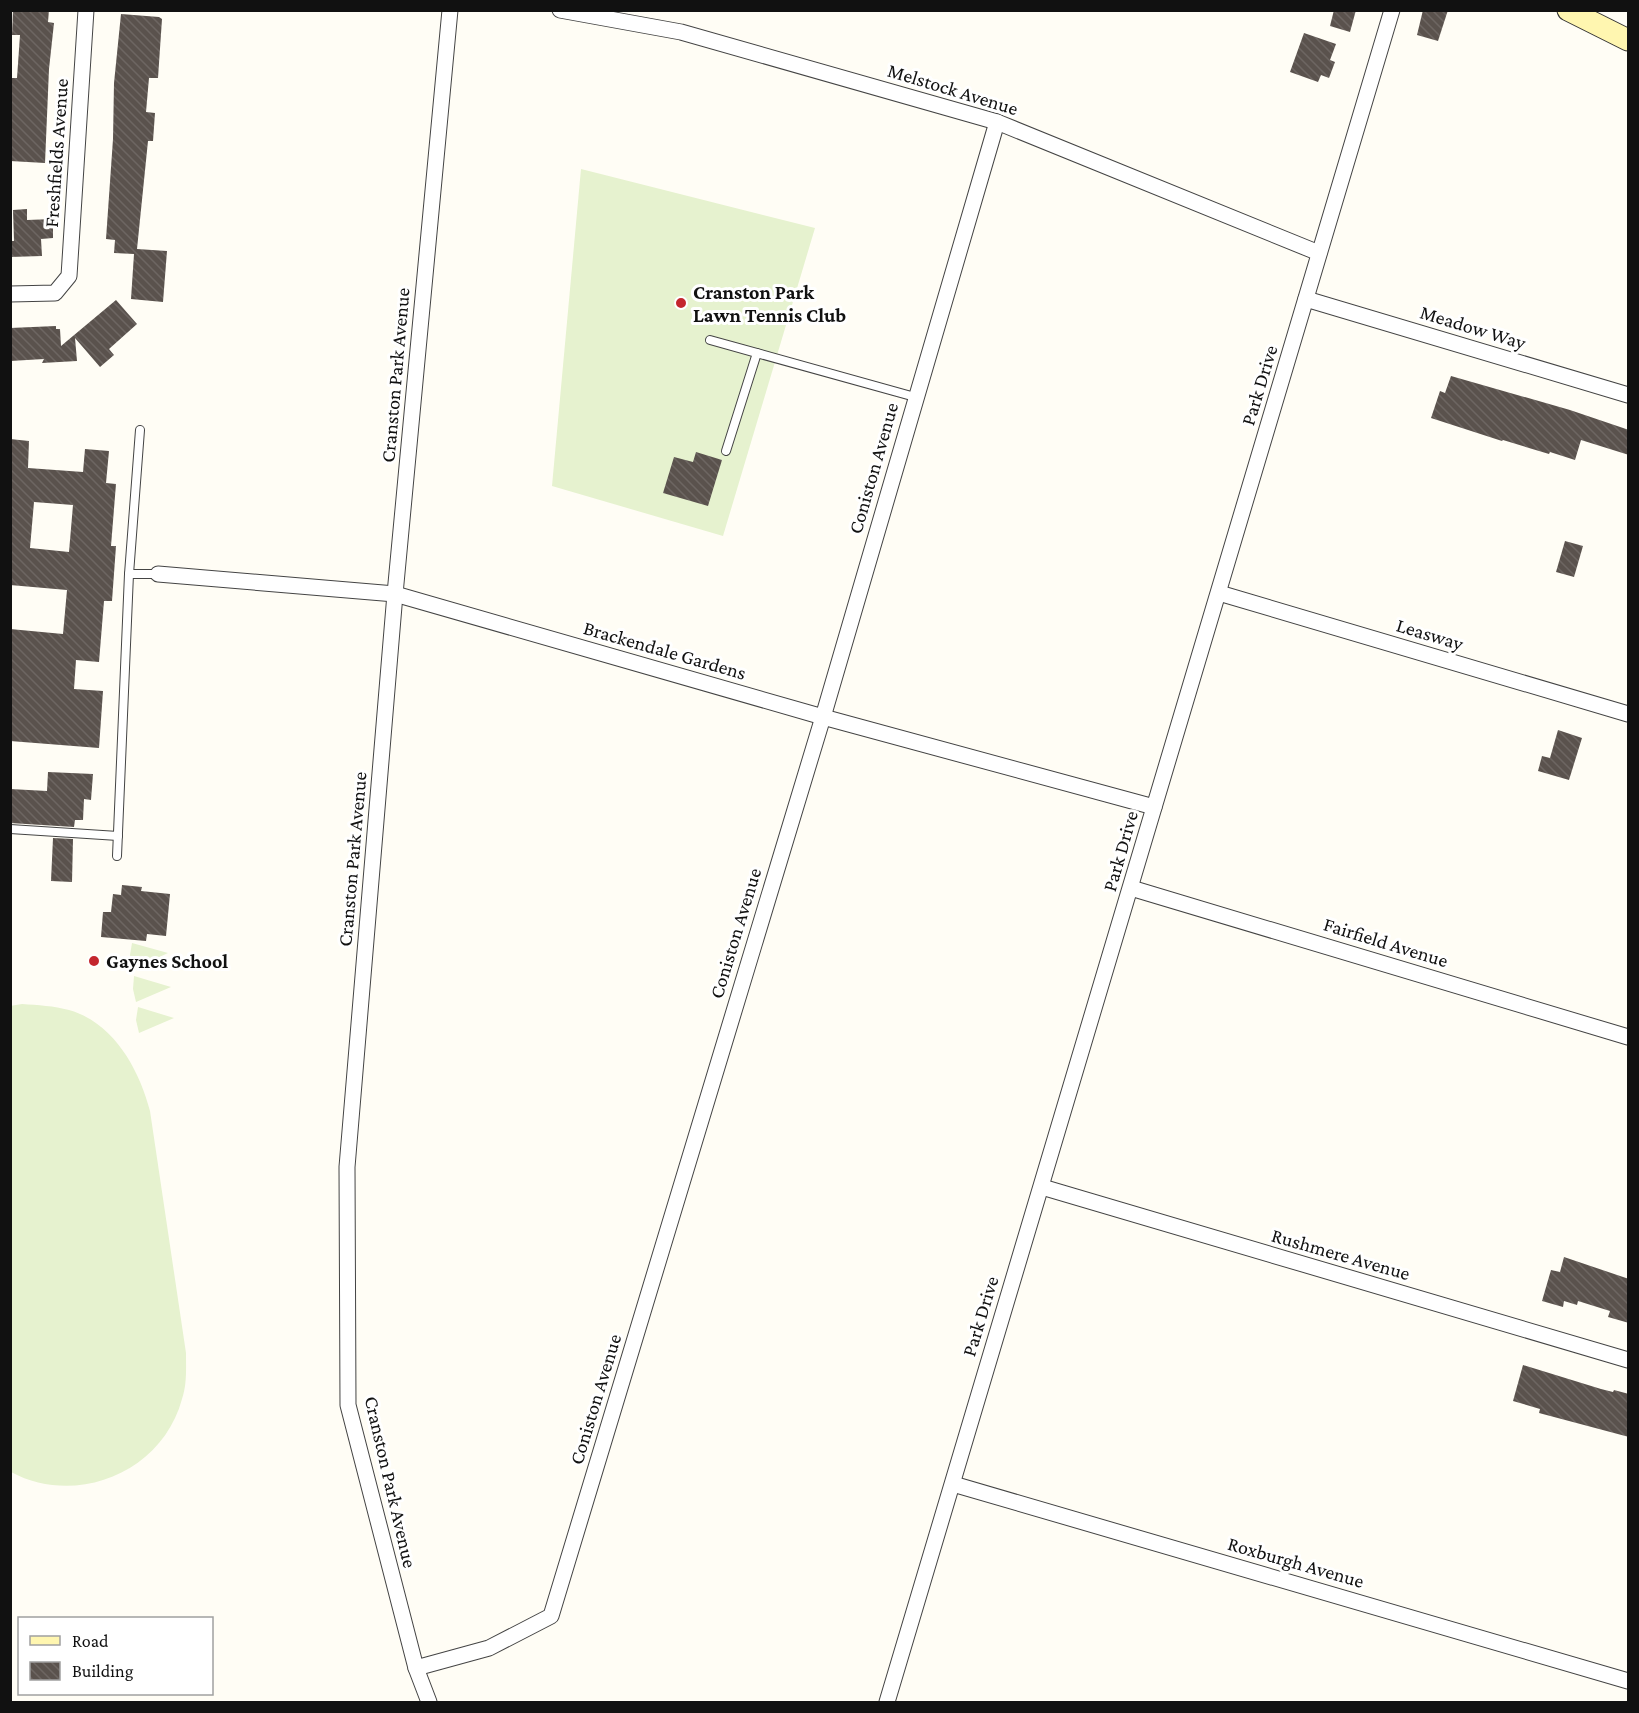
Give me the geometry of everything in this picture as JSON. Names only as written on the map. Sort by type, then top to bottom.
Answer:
[{"type":"main road","points":[[1568,10],[1629,40]]},
{"type":"street","name":"Freshfields Avenue","points":[[10,294],[55,293],[69,276],[86,10]]},
{"type":"street","name":"Cranston Park Avenue","points":[[429,1702],[416,1668],[348,1405],[347,1167],[395,594],[450,10]]},
{"type":"street","name":"Melstock Avenue","points":[[560,10],[681,32],[997,122],[1319,253]]},
{"type":"street","name":"Park Drive","points":[[887,1702],[1392,10]]},
{"type":"street","name":"Coniston Avenue","points":[[416,1668],[489,1648],[551,1616],[823,717],[997,122]]},
{"type":"street","name":"Meadow Way","points":[[1306,299],[1629,395]]},
{"type":"street","name":"Brackendale Gardens","points":[[158,574],[395,594],[823,717],[1154,807]]},
{"type":"street","name":"Leasway","points":[[1219,593],[1629,714]]},
{"type":"street","name":"Fairfield Avenue","points":[[1131,888],[1629,1037]]},
{"type":"street","name":"Rushmere Avenue","points":[[1042,1187],[1629,1360]]},
{"type":"street","name":"Roxburgh Avenue","points":[[953,1484],[1629,1681]]},
{"type":"lane","points":[[710,340],[915,398]]},
{"type":"lane","points":[[726,451],[757,353]]},
{"type":"lane","points":[[117,856],[129,574],[140,430]]},
{"type":"lane","points":[[129,574],[158,574]]},
{"type":"lane","points":[[10,829],[117,836]]},
{"type":"green space","name":"Cranston Park Lawn Tennis Club","points":[[581,169],[815,228],[723,536],[552,486]]},
{"type":"green space","points":[[132,943],[168,953],[133,969],[130,955]]},
{"type":"green space","points":[[134,976],[171,987],[136,1002],[133,989]]},
{"type":"green space","points":[[22,1004],[69,1010],[85,1016],[112,1037],[139,1079],[150,1111],[186,1353],[182,1399],[172,1425],[156,1447],[136,1464],[113,1476],[88,1484],[62,1486],[36,1482],[11,1472],[10,1006]]},
{"type":"green space","points":[[138,1007],[174,1018],[139,1033],[136,1020]]},
{"type":"building","points":[[13,10],[49,10],[48,22],[54,23],[49,69],[45,163],[10,161],[11,78],[17,78],[20,35],[12,35]]},
{"type":"building","points":[[1334,10],[1356,10],[1350,32],[1330,26]]},
{"type":"building","points":[[1423,10],[1448,10],[1438,41],[1417,35]]},
{"type":"building","points":[[121,14],[162,19],[158,78],[149,78],[146,112],[155,113],[153,141],[148,141],[137,249],[167,251],[163,302],[131,299],[134,254],[114,253],[115,240],[106,239],[113,139],[114,83]]},
{"type":"building","points":[[1304,33],[1336,44],[1330,60],[1335,62],[1329,78],[1321,75],[1318,82],[1290,72]]},
{"type":"building","points":[[27,209],[27,220],[53,219],[53,238],[41,239],[42,256],[10,257],[10,241],[14,241],[13,210]]},
{"type":"building","points":[[116,300],[137,324],[109,349],[114,355],[100,367],[75,338],[77,361],[42,363],[44,359],[10,361],[10,328],[56,326],[56,329],[60,329],[61,346]]},
{"type":"building","points":[[1451,376],[1570,410],[1629,430],[1629,455],[1581,440],[1575,460],[1502,441],[1431,418],[1440,391],[1445,393]]},
{"type":"building","points":[[10,439],[29,441],[28,468],[83,472],[85,449],[109,451],[106,483],[116,484],[111,546],[116,546],[112,601],[104,601],[99,662],[76,660],[74,689],[103,691],[99,748],[10,741],[10,629],[63,634],[67,590],[10,585]],"holes":[[[34,502],[73,505],[69,552],[30,548]]]},
{"type":"building","points":[[696,452],[722,460],[708,506],[663,493],[674,457],[693,462]]},
{"type":"building","points":[[1565,541],[1583,546],[1574,577],[1556,572]]},
{"type":"building","points":[[1558,730],[1582,738],[1569,780],[1538,771],[1542,756],[1550,758]]},
{"type":"building","points":[[48,772],[93,774],[91,800],[84,799],[83,820],[75,820],[74,827],[10,823],[10,789],[47,791]]},
{"type":"building","points":[[53,838],[73,839],[72,882],[51,881]]},
{"type":"building","points":[[122,885],[142,887],[141,891],[170,894],[166,936],[147,934],[146,941],[101,937],[103,912],[111,912],[113,894],[121,895]]},
{"type":"building","points":[[1564,1257],[1629,1279],[1629,1323],[1608,1317],[1610,1311],[1578,1301],[1577,1305],[1564,1301],[1563,1307],[1542,1301],[1551,1270],[1560,1272]]},
{"type":"building","points":[[1523,1365],[1601,1389],[1629,1394],[1629,1437],[1539,1413],[1540,1409],[1513,1401]]},
{"type":"place","name":"Cranston Park Lawn Tennis Club","points":[[681,303]]},
{"type":"place","name":"Gaynes School","points":[[94,961]]}]
